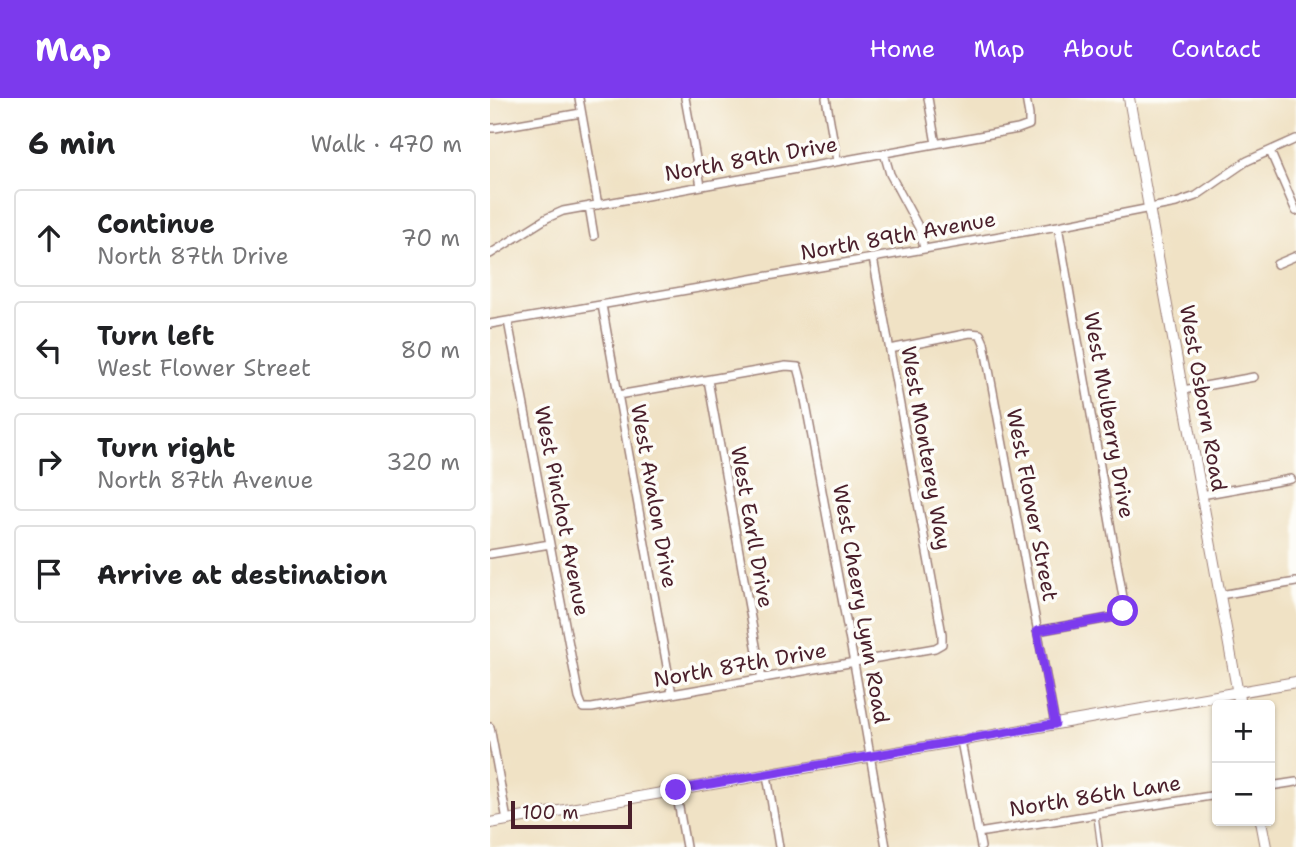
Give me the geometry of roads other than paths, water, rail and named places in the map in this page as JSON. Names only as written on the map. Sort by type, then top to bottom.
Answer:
[{"type":"street","points":[[579,98],[593,205],[594,236]]},
{"type":"street","points":[[685,98],[701,186]]},
{"type":"street","points":[[826,98],[837,161]]},
{"type":"street","points":[[928,98],[936,144]]},
{"type":"street","name":"North 89th Drive","points":[[490,254],[554,214],[1018,129],[1029,125],[1026,98]]},
{"type":"street","name":"West Osborn Road","points":[[1129,98],[1239,700]]},
{"type":"street","points":[[490,128],[581,113]]},
{"type":"street","name":"North 89th Avenue","points":[[490,324],[1058,226],[1190,199],[1248,161],[1296,139]]},
{"type":"street","points":[[1270,151],[1296,211]]},
{"type":"street","points":[[884,153],[890,174],[919,228],[923,248]]},
{"type":"street","name":"West Mulberry Drive","points":[[1037,631],[1115,617],[1123,611],[1124,603],[1058,226]]},
{"type":"street","points":[[1277,264],[1296,256]]},
{"type":"street","name":"West Monterey Way","points":[[873,258],[942,644]]},
{"type":"street","name":"West Avalon Drive","points":[[602,305],[672,694]]},
{"type":"street","name":"West Pinchot Avenue","points":[[508,321],[583,708]]},
{"type":"street","name":"West Flower Street","points":[[890,349],[970,334],[980,334],[984,343],[1055,724]]},
{"type":"street","name":"West Cheery Lynn Road","points":[[708,380],[786,366],[798,367],[886,847]]},
{"type":"street","points":[[1182,390],[1254,377]]},
{"type":"street","points":[[618,395],[708,380]]},
{"type":"street","name":"West Earll Drive","points":[[708,380],[762,679]]},
{"type":"street","points":[[1201,495],[1291,479]]},
{"type":"street","points":[[490,554],[550,544]]},
{"type":"street","points":[[1220,596],[1296,582]]},
{"type":"street","name":"North 87th Drive","points":[[583,708],[854,663],[935,648],[942,644]]},
{"type":"street","points":[[490,823],[1296,682]]},
{"type":"street","points":[[490,727],[507,820]]},
{"type":"street","points":[[961,741],[981,847]]},
{"type":"street","points":[[767,775],[779,847]]},
{"type":"street","points":[[1275,785],[1296,782]]},
{"type":"street","points":[[676,790],[686,847]]},
{"type":"street","name":"North 86th Lane","points":[[978,833],[1212,796]]},
{"type":"street","points":[[1262,826],[1266,847]]},
{"type":"lane","points":[[1095,814],[1100,847]]}]
